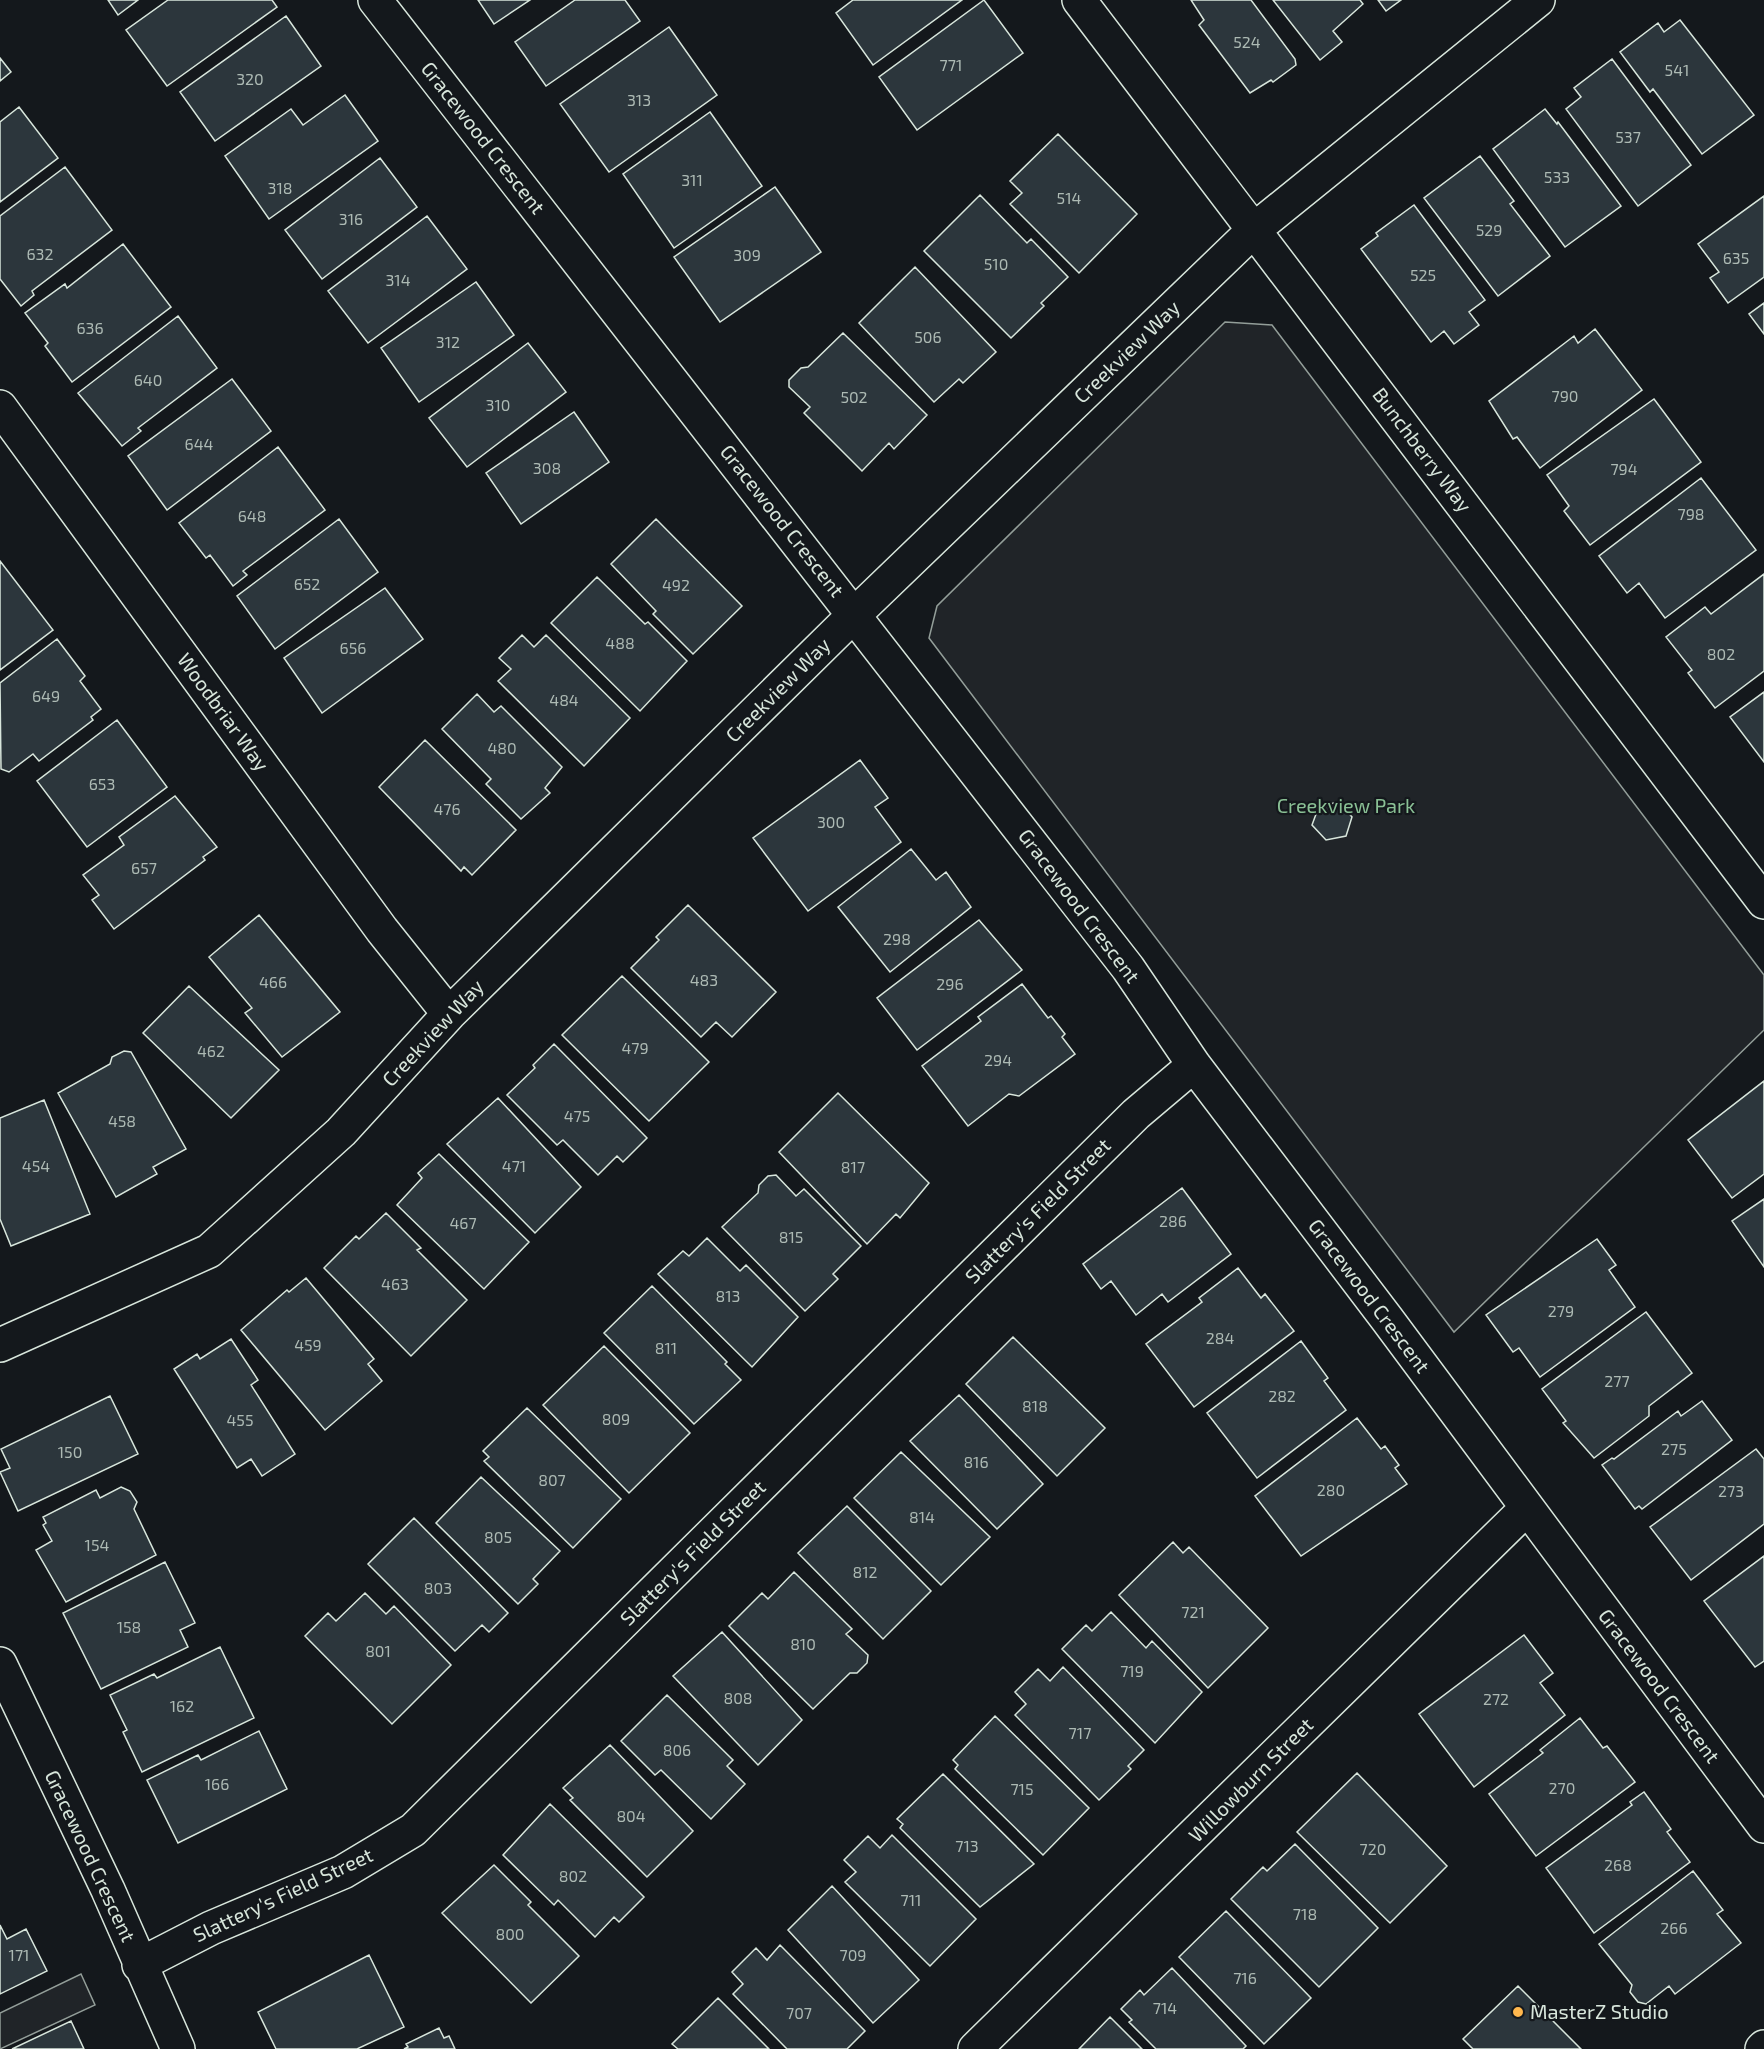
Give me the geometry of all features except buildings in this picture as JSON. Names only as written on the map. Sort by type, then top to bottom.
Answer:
[{"type":"street","name":"Gracewood Crescent","points":[[375,0],[855,614],[1128,968],[1194,1065],[1387,1319],[1526,1509],[1764,1826]]},
{"type":"street","name":"Bunchberry Way","points":[[1079,0],[1764,902]]},
{"type":"street","name":"Creekview Way","points":[[0,1345],[209,1251],[341,1132],[449,1014],[855,614],[1255,229],[1538,0]]},
{"type":"street","name":"Woodbriar Way","points":[[0,407],[382,930],[449,1014]]},
{"type":"street","name":"Slattery's Field Street","points":[[139,1965],[211,1928],[343,1872],[413,1830],[1136,1114],[1194,1065]]},
{"type":"street","name":"Willowburn Street","points":[[975,2049],[1526,1509]]},
{"type":"street","name":"Gracewood Crescent","points":[[0,1664],[108,1890],[139,1965],[178,2049]]},
{"type":"green space","name":"Creekview Park","points":[[1225,322],[1272,325],[1764,975],[1764,1030],[1454,1332],[929,638],[937,606]]},
{"type":"green space","points":[[81,1974],[95,2005],[0,2049],[0,2013]]},
{"type":"place","name":"MasterZ Studio","points":[[1518,2012]]}]
